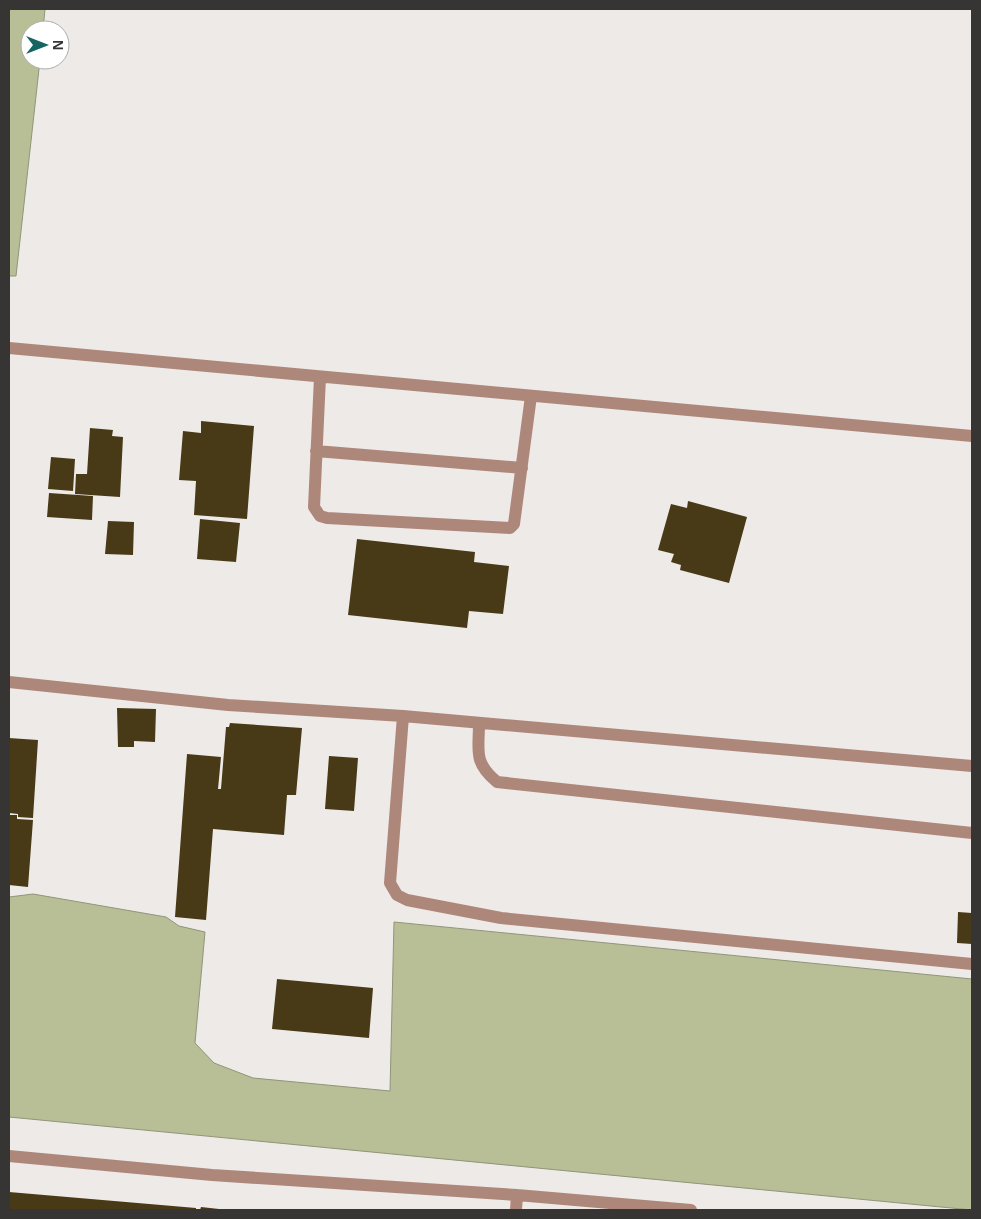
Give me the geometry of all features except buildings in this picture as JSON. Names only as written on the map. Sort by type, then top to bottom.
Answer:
[{"type":"lane","points":[[9,348],[972,436]]},
{"type":"lane","points":[[320,377],[314,507],[320,516],[328,518],[510,528],[514,524],[531,396]]},
{"type":"lane","points":[[316,451],[522,468]]},
{"type":"lane","points":[[9,682],[228,705],[403,716],[972,766]]},
{"type":"lane","points":[[403,716],[390,883],[397,894],[407,900],[501,918],[972,964]]},
{"type":"lane","points":[[479,723],[479,759],[483,771],[497,782],[972,833]]},
{"type":"lane","points":[[9,1156],[212,1175],[517,1195],[691,1210]]},
{"type":"lane","points":[[516,1210],[517,1195]]},
{"type":"shaded area","points":[[9,9],[45,9],[44,20],[20,20],[20,70],[39,70],[16,276],[9,276]]},
{"type":"shaded area","points":[[33,894],[166,917],[179,926],[205,932],[195,1043],[214,1063],[253,1078],[390,1091],[394,922],[972,979],[972,1210],[9,1117],[9,897]]}]
